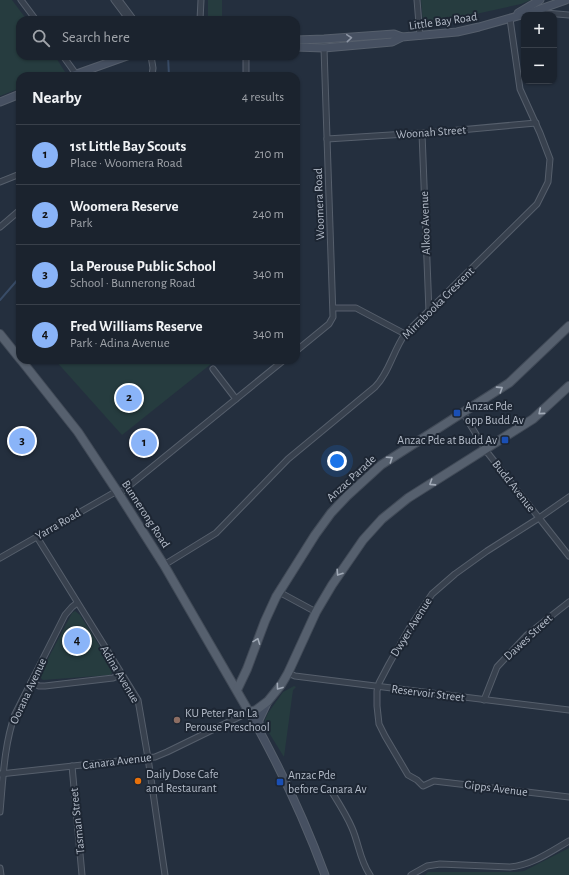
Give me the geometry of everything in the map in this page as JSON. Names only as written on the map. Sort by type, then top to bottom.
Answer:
[{"type":"main road","name":"Anzac Parade","points":[[236,690],[247,669],[265,621],[279,592],[331,513],[358,485],[390,459],[509,383],[569,326]]},
{"type":"main road","name":"Bunnerong Road","points":[[0,334],[16,353]]},
{"type":"main road","name":"Bunnerong Road","points":[[25,364],[78,432],[118,492],[164,565],[236,690]]},
{"type":"main road","points":[[236,690],[249,712],[256,710],[268,701],[288,673],[316,612],[342,568],[382,518],[408,498],[533,419],[569,386]]},
{"type":"street","points":[[21,0],[33,16]]},
{"type":"street","points":[[114,0],[126,16]]},
{"type":"street","points":[[119,0],[131,16]]},
{"type":"street","points":[[200,16],[201,0]]},
{"type":"street","points":[[417,0],[420,36]]},
{"type":"street","points":[[510,19],[540,0]]},
{"type":"street","name":"Little Bay Road","points":[[543,8],[552,0]]},
{"type":"street","name":"Little Bay Road","points":[[532,12],[566,0]]},
{"type":"street","name":"Little Bay Road","points":[[557,14],[569,15]]},
{"type":"street","name":"Little Bay Road","points":[[300,47],[324,48],[392,42],[402,37],[468,30],[521,16]]},
{"type":"street","name":"Mirrabooka Crescent","points":[[164,565],[216,532],[292,455],[375,387],[383,376],[405,334],[538,204],[548,182],[550,159],[536,123],[520,89],[510,19]]},
{"type":"street","name":"Little Bay Road","points":[[300,40],[324,40],[394,34],[402,37]]},
{"type":"street","name":"Woomera Road","points":[[300,348],[329,324],[333,317],[334,308],[324,40]]},
{"type":"street","points":[[65,60],[71,72]]},
{"type":"street","points":[[82,72],[116,60]]},
{"type":"street","points":[[152,60],[152,72]]},
{"type":"street","points":[[246,60],[246,72]]},
{"type":"street","points":[[0,102],[16,96]]},
{"type":"street","name":"Woonah Street","points":[[327,139],[422,133],[536,123]]},
{"type":"street","name":"Alkoo Avenue","points":[[422,133],[429,312]]},
{"type":"street","points":[[0,182],[16,176]]},
{"type":"street","points":[[0,227],[16,213]]},
{"type":"street","points":[[334,308],[356,308],[405,334]]},
{"type":"street","points":[[118,492],[279,364]]},
{"type":"street","points":[[213,369],[236,399]]},
{"type":"street","name":"Budd Avenue","points":[[463,413],[486,449],[569,556]]},
{"type":"street","name":"Yarra Road","points":[[0,558],[118,492]]},
{"type":"street","name":"Dwyer Avenue","points":[[423,786],[417,780],[408,775],[384,736],[379,724],[377,706],[378,687],[389,664],[410,627],[432,594],[455,574],[487,551],[539,518],[569,496]]},
{"type":"street","name":"Adina Avenue","points":[[37,537],[138,700],[165,875]]},
{"type":"street","points":[[279,592],[316,612]]},
{"type":"street","name":"Dawes Street","points":[[484,700],[497,667],[527,635],[569,602]]},
{"type":"street","name":"Oorana Avenue","points":[[0,812],[2,774],[12,723],[65,616],[77,603]]},
{"type":"street","name":"Reservoir Street","points":[[288,673],[295,676],[378,687],[569,710]]},
{"type":"street","points":[[31,682],[40,686],[45,686],[113,678],[122,674]]},
{"type":"street","points":[[259,730],[259,720],[268,701]]},
{"type":"street","points":[[249,712],[291,791],[325,875]]},
{"type":"street","name":"Canara Avenue","points":[[2,774],[148,758],[164,754],[249,712]]},
{"type":"street","name":"Tasman Street","points":[[72,766],[82,875]]},
{"type":"street","name":"Gipps Avenue","points":[[423,786],[434,781],[569,797]]},
{"type":"street","points":[[330,789],[344,810],[352,827],[364,867],[370,875]]},
{"type":"street","points":[[411,875],[420,869],[434,865],[521,866],[543,856],[569,841]]},
{"type":"street","points":[[0,868],[1,875]]},
{"type":"green space","points":[[0,0],[12,0],[24,16],[16,16],[16,60],[58,60],[65,72],[16,72],[16,90],[0,96]]},
{"type":"green space","points":[[208,0],[222,0],[222,16],[208,16]]},
{"type":"green space","points":[[421,0],[531,0],[521,4],[426,25],[423,23]]},
{"type":"green space","points":[[59,364],[211,364],[122,435]]},
{"type":"green space","points":[[75,611],[80,615],[112,666],[113,672],[110,675],[43,680],[40,677],[40,674],[72,613]]},
{"type":"green space","points":[[294,686],[296,687],[293,690],[284,757],[266,728],[265,720],[268,713],[283,692]]},
{"type":"green space","points":[[569,848],[569,875],[425,875],[428,872],[524,871]]},
{"type":"waterway","points":[[168,60],[169,72]]},
{"type":"waterway","points":[[0,300],[16,282]]},
{"type":"place","name":"Woomera Reserve","points":[[129,398]]},
{"type":"place","name":"Anzac Pde opp Budd Av","points":[[457,413]]},
{"type":"place","name":"Anzac Pde at Budd Av","points":[[505,440]]},
{"type":"place","name":"La Perouse Public School","points":[[22,441]]},
{"type":"place","name":"1st Little Bay Scouts","points":[[144,443]]},
{"type":"place","name":"Fred Williams Reserve","points":[[77,641]]},
{"type":"place","name":"KU Peter Pan La Perouse Preschool","points":[[177,720]]},
{"type":"place","name":"Daily Dose Cafe and Restaurant","points":[[138,781]]},
{"type":"place","name":"Anzac Pde before Canara Av","points":[[280,782]]}]
